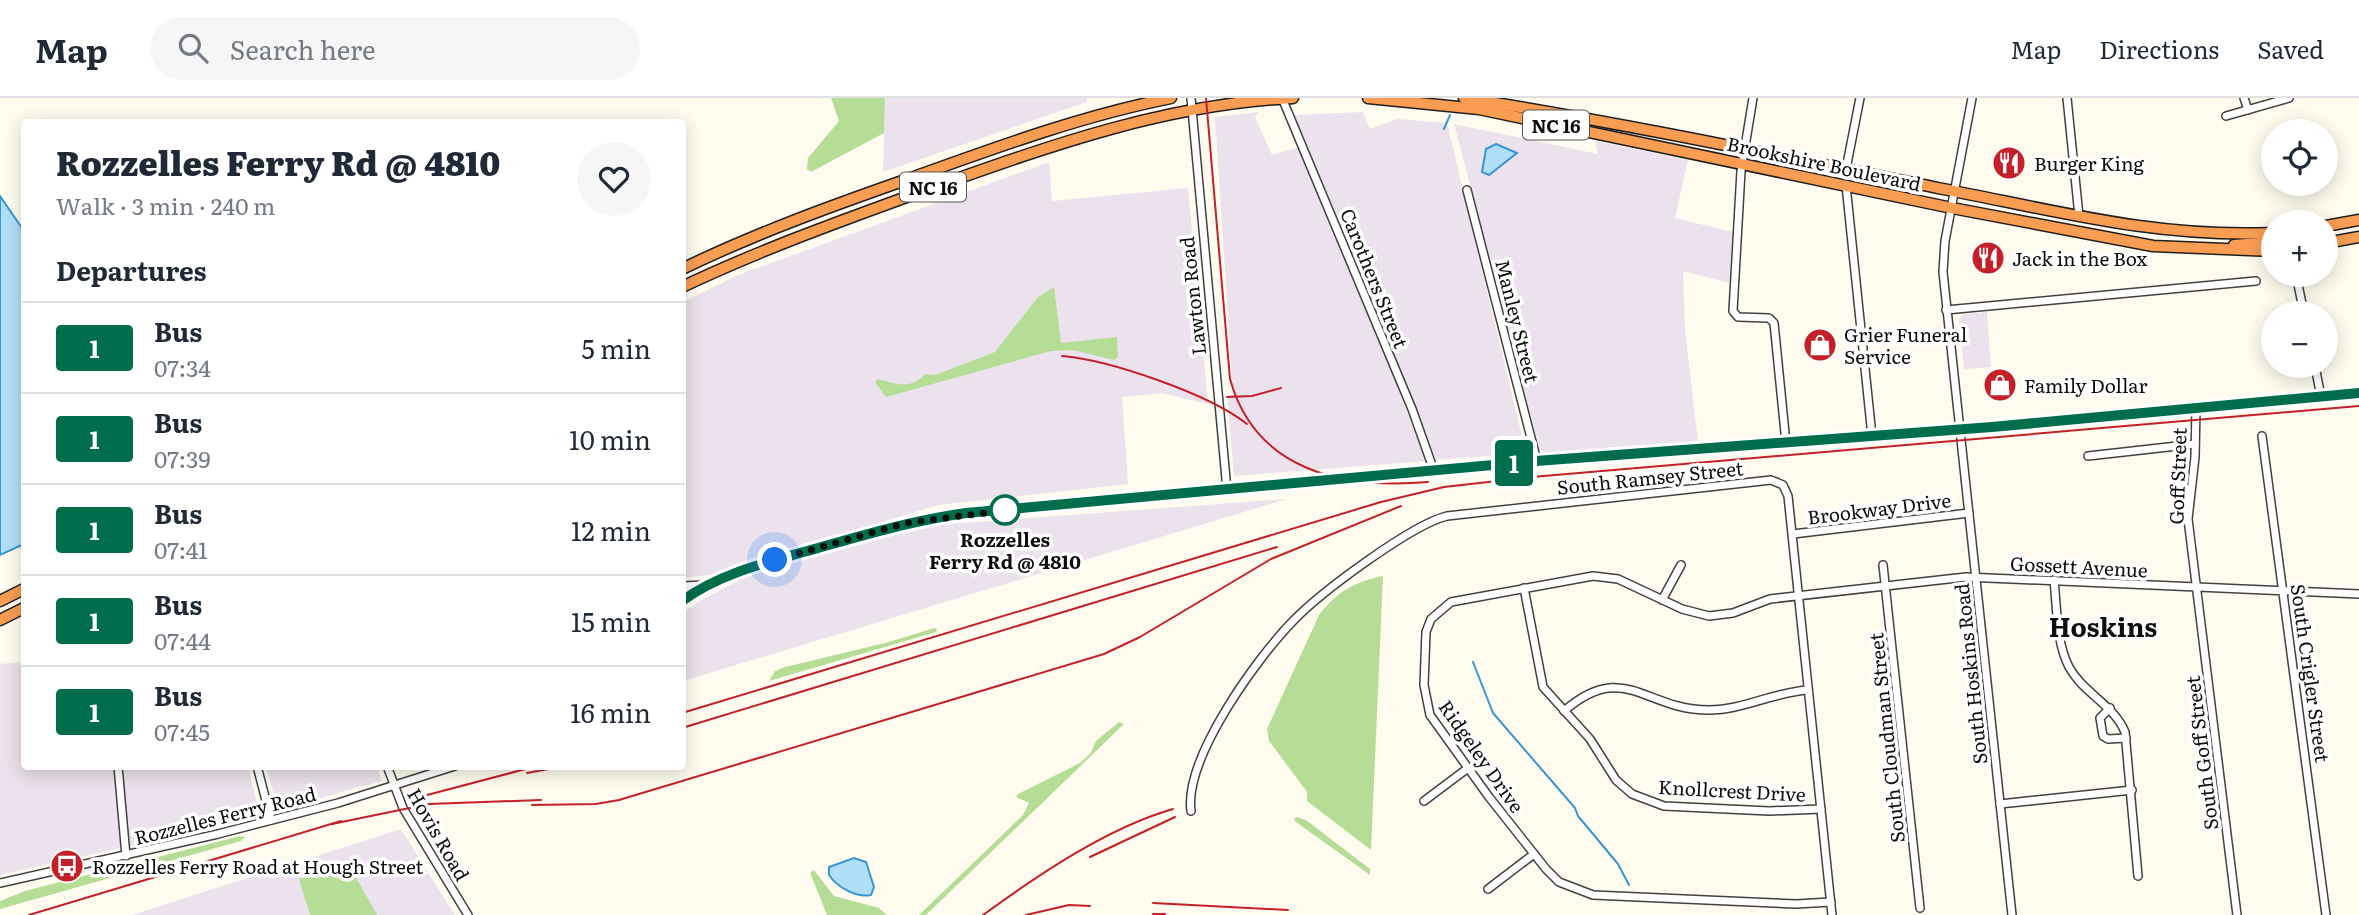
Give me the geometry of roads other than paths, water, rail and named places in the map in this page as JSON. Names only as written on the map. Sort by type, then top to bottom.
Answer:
[{"type":"highway","name":"NC 16","points":[[686,267],[714,253],[839,203],[1043,130],[1109,111],[1171,98]]},
{"type":"highway","name":"NC 16","points":[[686,285],[845,218],[1066,140],[1125,122],[1192,110],[1293,98]]},
{"type":"highway","name":"Brookshire Boulevard","points":[[1368,98],[1479,109],[1952,208],[2153,246],[2261,251]]},
{"type":"highway","name":"Brookshire Boulevard","points":[[1464,98],[1744,149],[2079,216],[2182,233],[2261,233]]},
{"type":"highway","points":[[2338,224],[2359,220]]},
{"type":"highway","points":[[2338,241],[2359,237]]},
{"type":"highway","points":[[2202,250],[2261,243]]},
{"type":"highway","points":[[714,253],[720,269]]},
{"type":"highway","points":[[0,601],[21,590]]},
{"type":"highway","points":[[0,620],[21,610]]},
{"type":"street","name":"Lawton Road","points":[[1191,98],[1227,490]]},
{"type":"street","name":"Carothers Street","points":[[1282,98],[1412,410],[1434,471]]},
{"type":"street","points":[[1753,98],[1742,163],[1734,315],[1769,318],[1774,323],[1786,443]]},
{"type":"street","points":[[1846,169],[1860,98]]},
{"type":"street","name":"South Hoskins Road","points":[[1972,98],[1943,262],[2012,915]]},
{"type":"street","points":[[2067,98],[2079,216]]},
{"type":"street","points":[[2244,98],[2248,110]]},
{"type":"street","points":[[2226,116],[2289,98]]},
{"type":"street","points":[[1846,185],[1871,436]]},
{"type":"street","name":"Manley Street","points":[[1467,190],[1536,461]]},
{"type":"street","points":[[1946,310],[2256,281]]},
{"type":"street","points":[[2317,378],[2321,397]]},
{"type":"street","points":[[686,599],[711,584],[767,562],[938,517],[1536,461],[1959,429],[2359,393]]},
{"type":"street","name":"Goff Street","points":[[2196,408],[2195,444],[2187,506],[2197,587]]},
{"type":"street","name":"South Crigler Street","points":[[2262,436],[2326,915]]},
{"type":"street","points":[[2088,456],[2195,444]]},
{"type":"street","name":"South Ramsey Street","points":[[1190,808],[1195,770],[1211,736],[1279,636],[1319,598],[1427,522],[1447,516],[1771,480],[1783,485],[1788,493],[1832,915]]},
{"type":"street","name":"Brookway Drive","points":[[1793,534],[1969,513]]},
{"type":"street","points":[[1662,600],[1681,565]]},
{"type":"street","name":"South Cloudman Street","points":[[1883,565],[1920,908]]},
{"type":"street","name":"Ridgeley Drive","points":[[1798,595],[1770,599],[1733,613],[1709,616],[1693,613],[1603,576],[1451,602],[1437,612],[1429,625],[1424,685],[1426,703],[1433,720],[1534,854],[1559,882],[1587,895],[1796,904],[1831,902]]},
{"type":"street","name":"Gossett Avenue","points":[[1798,595],[1975,577],[2359,594]]},
{"type":"street","points":[[2054,580],[2063,649],[2068,666],[2120,720],[2126,737],[2138,876]]},
{"type":"street","points":[[686,586],[711,584]]},
{"type":"street","name":"South Goff Street","points":[[2197,587],[2237,915]]},
{"type":"street","name":"Knollcrest Drive","points":[[1524,588],[1541,682],[1548,694],[1590,739],[1616,780],[1641,799],[1664,806],[1769,811],[1821,809]]},
{"type":"street","points":[[1564,711],[1586,693],[1610,686],[1627,688],[1666,703],[1709,710],[1808,690]]},
{"type":"street","points":[[2110,708],[2100,718],[2103,736],[2108,739],[2126,737]]},
{"type":"street","points":[[1424,801],[1468,768]]},
{"type":"street","points":[[118,770],[126,856]]},
{"type":"street","points":[[258,770],[271,820]]},
{"type":"street","name":"Hovis Road","points":[[388,770],[403,808],[468,915]]},
{"type":"street","name":"Rozzelles Ferry Road","points":[[0,883],[126,856],[271,820],[443,770]]},
{"type":"street","points":[[2000,804],[2132,790]]},
{"type":"street","points":[[1488,889],[1534,854]]},
{"type":"water","points":[[1496,144],[1517,153],[1489,175],[1482,172],[1486,149]]},
{"type":"water","points":[[0,196],[21,227],[21,545],[0,555]]},
{"type":"water","points":[[854,858],[866,862],[874,887],[871,895],[847,891],[829,875],[829,867]]},
{"type":"waterway","points":[[1444,129],[1450,115]]},
{"type":"waterway","points":[[1473,662],[1493,713],[1575,808],[1578,816],[1618,864],[1629,885]]},
{"type":"railway","points":[[1206,98],[1230,379],[1243,410],[1260,435],[1282,454],[1307,468],[1335,477],[1365,482],[1428,482]]},
{"type":"railway","points":[[1062,356],[1106,364],[1158,380],[1209,401],[1247,424]]},
{"type":"railway","points":[[1227,397],[1252,396],[1281,388]]},
{"type":"railway","points":[[686,712],[1381,502],[1444,487],[1532,477],[2359,406]]},
{"type":"railway","points":[[532,805],[596,804],[619,800],[1104,654],[1140,637],[1271,559],[1401,506]]},
{"type":"railway","points":[[686,727],[1277,547]]},
{"type":"railway","points":[[412,799],[522,770]]},
{"type":"railway","points":[[527,773],[543,770]]},
{"type":"railway","points":[[332,824],[429,804],[541,800]]},
{"type":"railway","points":[[983,915],[1098,840],[1148,817],[1173,809]]},
{"type":"railway","points":[[1090,857],[1175,817]]},
{"type":"railway","points":[[29,915],[341,821]]},
{"type":"railway","points":[[1153,903],[1288,910]]},
{"type":"railway","points":[[1026,915],[1069,905],[1090,906]]},
{"type":"railway","points":[[1153,914],[1165,914]]},
{"type":"place","name":"Burger King","points":[[2009,163]]},
{"type":"place","name":"Jack in the Box","points":[[1988,258]]},
{"type":"place","name":"Grier Funeral Service","points":[[1820,345]]},
{"type":"place","name":"Family Dollar","points":[[2000,385]]},
{"type":"place","name":"Rozzelles Ferry Rd @ 4810","points":[[1005,510]]},
{"type":"place","name":"Rozzelles Ferry Road at Hough Street","points":[[67,866]]},
{"type":"district","name":"Hoskins","points":[[2103,625]]}]
